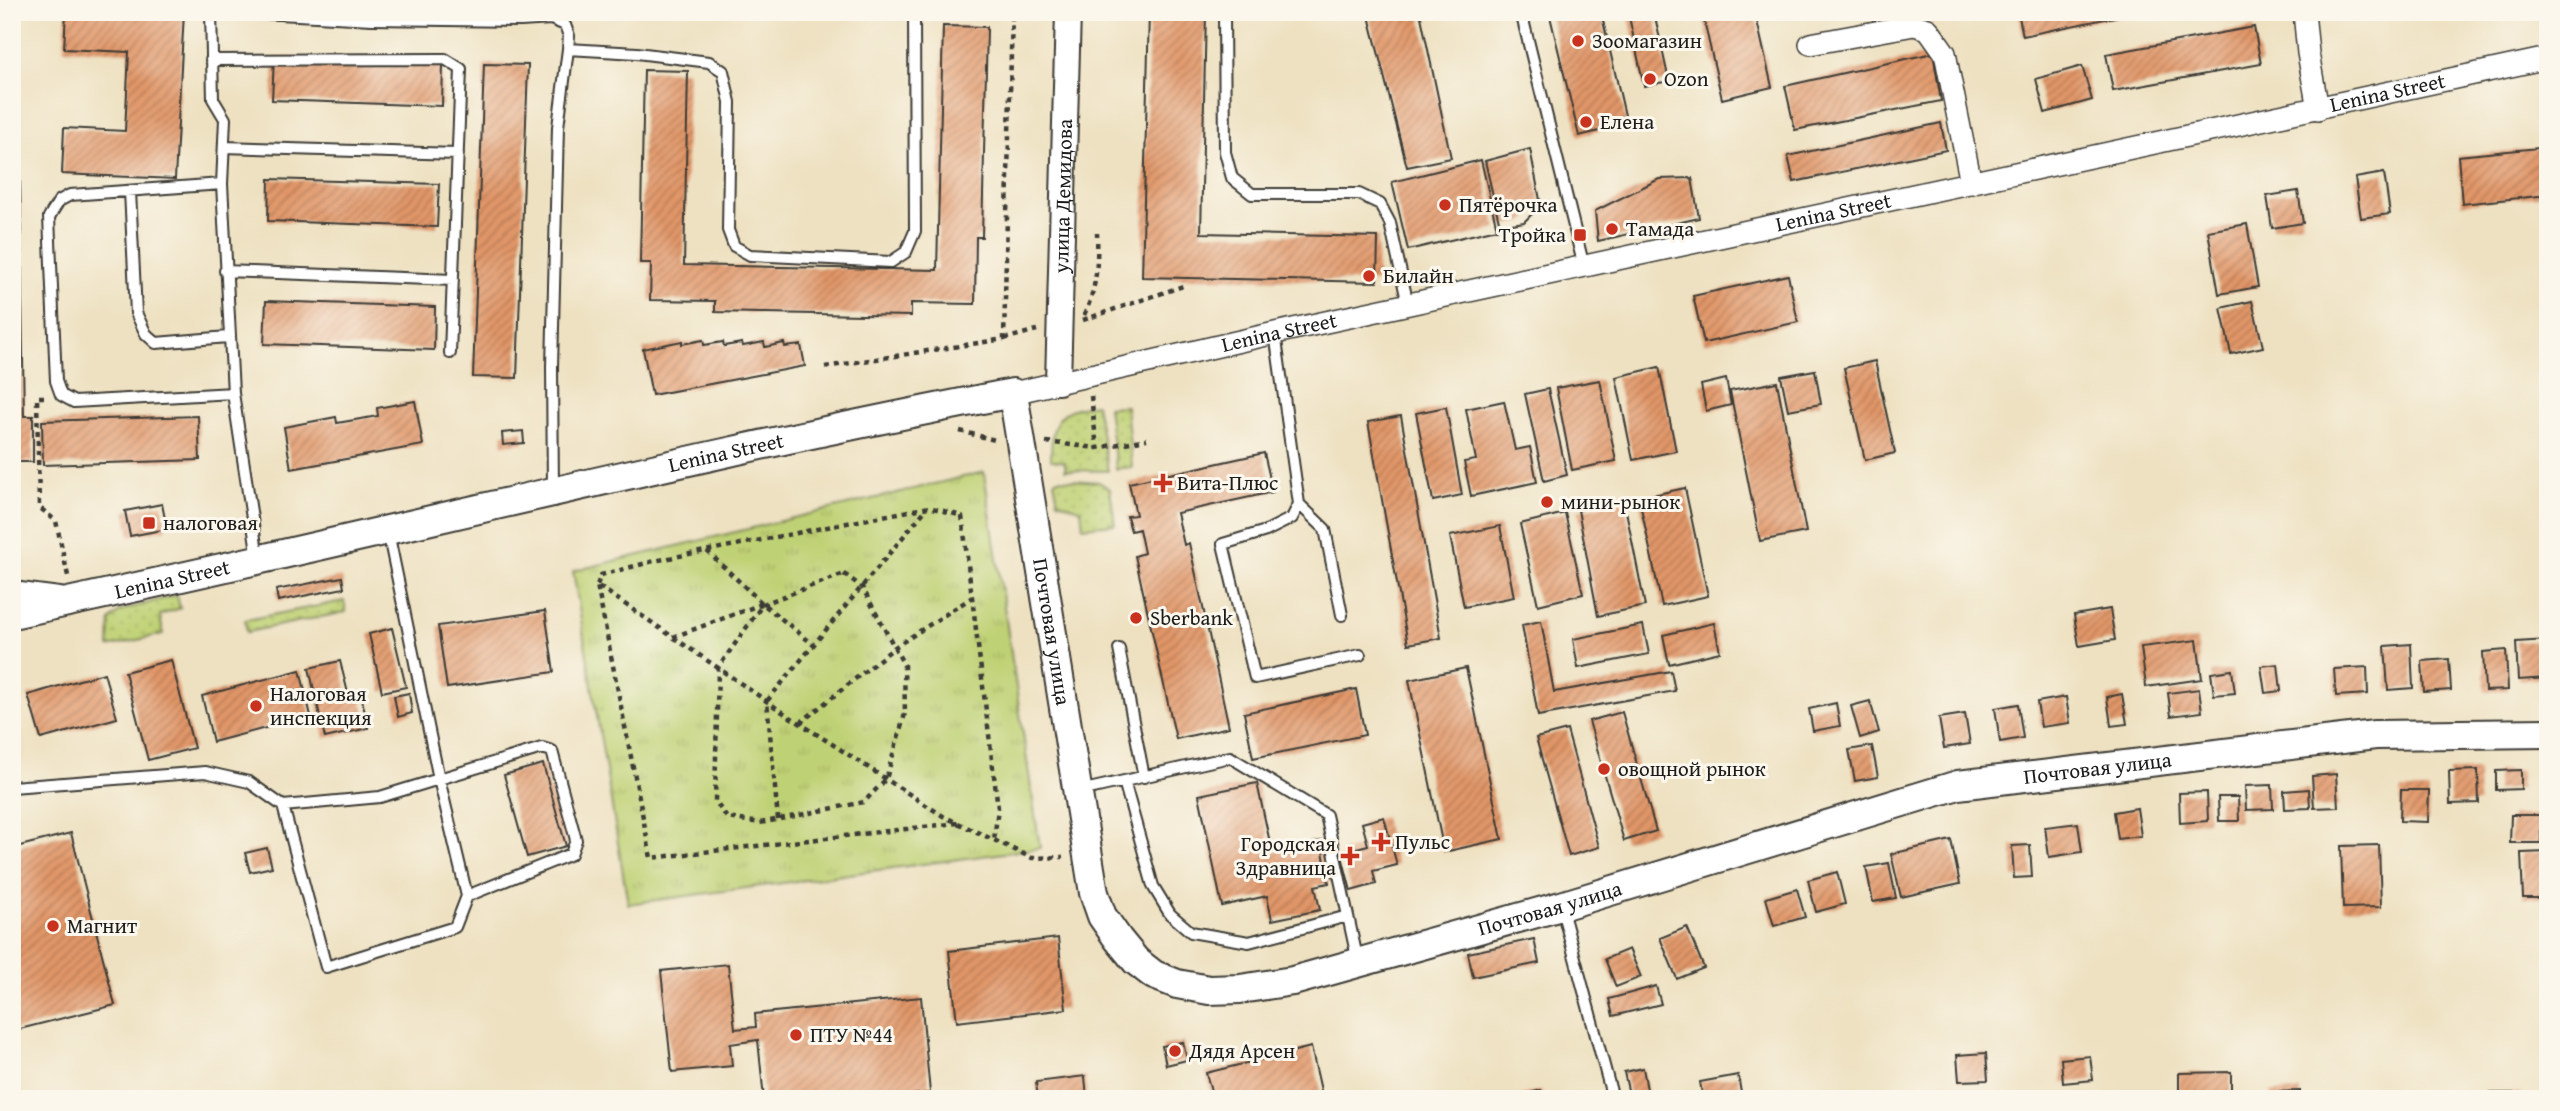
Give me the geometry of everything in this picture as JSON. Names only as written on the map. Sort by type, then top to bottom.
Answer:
[{"type":"main road","name":"Lenina Street","points":[[12,614],[259,561],[825,431],[1013,393]]},
{"type":"main road","name":"Почтовая улица","points":[[1013,393],[1094,892],[1102,916],[1136,961],[1154,975],[1177,984],[1209,990],[1240,989],[1293,981],[1561,906],[1958,785],[2375,735],[2548,733]]},
{"type":"street","name":"улица Демидова","points":[[1058,382],[1068,12]]},
{"type":"street","points":[[2304,12],[2318,109]]},
{"type":"street","points":[[1810,44],[1914,25],[1928,29],[1945,53],[1971,183]]},
{"type":"street","name":"Lenina Street","points":[[1013,393],[1275,333],[2548,58]]},
{"type":"street","points":[[12,594],[74,601]]},
{"type":"lane","points":[[211,12],[213,99],[225,119],[222,184],[228,337],[233,393],[259,561]]},
{"type":"lane","points":[[243,12],[372,19],[521,17],[551,19],[565,25],[569,36],[558,127],[552,367],[554,492]]},
{"type":"lane","points":[[568,49],[637,53],[709,62],[723,71],[730,102],[727,230],[734,246],[750,255],[891,262],[906,252],[915,231],[914,12]]},
{"type":"lane","points":[[1224,12],[1225,152],[1232,178],[1252,194],[1359,194],[1380,204],[1390,223],[1408,305]]},
{"type":"lane","points":[[1521,12],[1584,267]]},
{"type":"lane","points":[[211,60],[445,59],[461,69],[450,353]]},
{"type":"lane","points":[[224,147],[458,154]]},
{"type":"lane","points":[[222,184],[70,195],[59,201],[49,217],[56,381],[61,395],[74,402],[233,393]]},
{"type":"lane","points":[[130,191],[136,313],[146,334],[156,343],[228,337]]},
{"type":"lane","points":[[225,271],[453,280]]},
{"type":"lane","points":[[1275,333],[1300,505],[1325,529],[1342,615]]},
{"type":"lane","points":[[1300,505],[1292,518],[1266,531],[1223,544],[1255,678],[1360,655]]},
{"type":"lane","points":[[12,788],[205,772],[249,782],[283,806],[326,967],[455,927],[467,896],[439,779],[387,531]]},
{"type":"lane","points":[[1119,649],[1144,777]]},
{"type":"lane","points":[[283,806],[380,797],[542,748],[552,751],[576,841],[571,854],[467,896]]},
{"type":"lane","points":[[1077,792],[1230,757],[1326,815],[1358,962]]},
{"type":"lane","points":[[1124,781],[1153,886],[1170,914],[1191,932],[1249,942],[1348,916]]},
{"type":"lane","points":[[1561,906],[1613,1099]]},
{"type":"path","points":[[1004,339],[1012,12]]},
{"type":"path","points":[[1097,233],[1098,263],[1093,298],[1082,321],[1186,285]]},
{"type":"path","points":[[825,367],[1004,339],[1058,324]]},
{"type":"path","points":[[1089,374],[1097,447]]},
{"type":"path","points":[[61,395],[37,397],[39,507],[56,522],[74,601]]},
{"type":"path","points":[[952,429],[992,440],[1060,442],[1097,447],[1147,439]]},
{"type":"path","points":[[778,820],[767,701],[929,506]]},
{"type":"path","points":[[958,823],[933,828],[651,858],[597,585],[601,575],[706,550],[929,506],[961,516],[998,808],[994,840]]},
{"type":"path","points":[[706,550],[763,604],[814,645]]},
{"type":"path","points":[[673,637],[763,604],[844,575],[862,587],[904,666],[905,714],[886,779],[864,802],[760,823],[727,818],[715,801],[718,668],[763,604]]},
{"type":"path","points":[[597,585],[943,816],[1031,858],[1089,857]]},
{"type":"path","points":[[800,723],[895,647],[972,598]]},
{"type":"green space","points":[[1096,404],[1108,471],[1065,470],[1065,462],[1051,460],[1055,426],[1065,413]]},
{"type":"green space","points":[[1126,406],[1132,467],[1116,469],[1108,407]]},
{"type":"green space","points":[[984,472],[1040,848],[628,904],[573,571]]},
{"type":"green space","points":[[1054,481],[1099,482],[1110,489],[1115,524],[1083,527],[1081,510],[1058,501]]},
{"type":"green space","points":[[177,595],[180,608],[160,615],[163,634],[109,647],[110,621],[120,611]]},
{"type":"green space","points":[[344,601],[346,612],[247,632],[245,620]]},
{"type":"building","points":[[66,12],[184,12],[175,179],[62,174],[64,128],[125,131],[129,52],[64,49]]},
{"type":"building","points":[[1149,12],[1206,12],[1201,233],[1378,237],[1377,282],[1142,277]]},
{"type":"building","points":[[1368,12],[1420,12],[1451,158],[1407,167]]},
{"type":"building","points":[[1549,12],[1601,12],[1627,124],[1579,136]]},
{"type":"building","points":[[1628,12],[1654,12],[1669,81],[1644,86]]},
{"type":"building","points":[[1702,12],[1755,12],[1772,87],[1722,99]]},
{"type":"building","points":[[2018,12],[2134,12],[2134,13],[2023,36]]},
{"type":"building","points":[[2539,12],[2548,12],[2548,44],[2542,44]]},
{"type":"building","points":[[943,26],[987,27],[982,237],[976,237],[975,304],[911,303],[911,316],[715,312],[715,301],[650,300],[651,263],[640,263],[644,70],[688,71],[684,265],[937,270]]},
{"type":"building","points":[[2254,27],[2261,64],[2113,91],[2106,54]]},
{"type":"building","points":[[1933,53],[1941,101],[1795,130],[1785,86]]},
{"type":"building","points":[[274,58],[443,63],[442,106],[272,100]]},
{"type":"building","points":[[484,64],[528,65],[517,378],[473,377]]},
{"type":"building","points":[[2082,66],[2092,100],[2045,113],[2036,79]]},
{"type":"building","points":[[1941,123],[1946,150],[1794,182],[1788,156]]},
{"type":"building","points":[[2548,147],[2548,195],[2462,204],[2458,156]]},
{"type":"building","points":[[1530,149],[1541,205],[1524,222],[1500,226],[1485,161]]},
{"type":"building","name":"Пятёрочка","points":[[1481,160],[1497,229],[1408,250],[1392,182]]},
{"type":"building","points":[[2384,173],[2390,214],[2361,218],[2355,178]]},
{"type":"building","points":[[1692,178],[1699,218],[1598,241],[1595,211],[1659,179]]},
{"type":"building","points":[[269,179],[439,184],[437,227],[268,221]]},
{"type":"building","points":[[12,182],[20,182],[24,416],[33,416],[33,462],[12,462]]},
{"type":"building","points":[[2298,191],[2303,223],[2272,228],[2267,196]]},
{"type":"building","points":[[2247,224],[2258,287],[2219,294],[2208,231]]},
{"type":"building","points":[[1788,275],[1798,322],[1704,343],[1693,296]]},
{"type":"building","points":[[266,301],[435,307],[434,350],[264,344]]},
{"type":"building","points":[[2252,301],[2263,347],[2231,354],[2221,308]]},
{"type":"building","points":[[703,340],[704,345],[723,342],[724,346],[742,343],[743,346],[764,342],[765,347],[784,343],[785,347],[801,345],[805,366],[652,395],[643,349],[682,341],[682,344]]},
{"type":"building","points":[[1875,361],[1895,453],[1865,460],[1844,368]]},
{"type":"building","points":[[1659,367],[1676,451],[1633,460],[1616,377]]},
{"type":"building","points":[[1815,370],[1821,404],[1788,410],[1781,376]]},
{"type":"building","points":[[1726,379],[1731,405],[1706,411],[1701,385]]},
{"type":"building","points":[[1600,380],[1616,461],[1572,470],[1556,388]]},
{"type":"building","points":[[1777,382],[1806,532],[1760,541],[1730,391]]},
{"type":"building","points":[[1548,389],[1567,475],[1544,481],[1525,394]]},
{"type":"building","points":[[415,401],[423,445],[291,469],[284,427],[336,417],[337,423],[378,416],[377,408]]},
{"type":"building","points":[[1504,401],[1515,450],[1530,447],[1537,482],[1471,496],[1464,462],[1476,460],[1466,409]]},
{"type":"building","points":[[1446,407],[1462,495],[1433,501],[1416,413]]},
{"type":"building","points":[[198,416],[200,460],[43,465],[42,421]]},
{"type":"building","points":[[1401,416],[1441,638],[1408,644],[1368,422]]},
{"type":"building","points":[[523,431],[524,443],[503,445],[502,433]]},
{"type":"building","points":[[1264,453],[1273,492],[1177,513],[1184,545],[1189,543],[1229,727],[1176,739],[1135,556],[1144,553],[1139,529],[1131,531],[1127,516],[1136,515],[1129,483]]},
{"type":"building","points":[[1685,488],[1708,596],[1662,606],[1639,498]]},
{"type":"building","points":[[1624,501],[1645,606],[1598,616],[1578,510]]},
{"type":"building","points":[[162,504],[167,529],[130,536],[125,511]]},
{"type":"building","points":[[1565,513],[1583,594],[1538,605],[1520,524]]},
{"type":"building","points":[[1500,526],[1514,597],[1464,607],[1450,536]]},
{"type":"building","points":[[342,577],[344,588],[278,601],[276,590]]},
{"type":"building","points":[[2110,609],[2115,640],[2079,646],[2074,615]]},
{"type":"building","points":[[545,611],[554,672],[447,688],[438,626]]},
{"type":"building","points":[[1541,621],[1554,692],[1671,671],[1675,691],[1538,716],[1522,625]]},
{"type":"building","points":[[1714,623],[1720,652],[1669,664],[1663,635]]},
{"type":"building","points":[[1643,625],[1649,654],[1578,668],[1573,639]]},
{"type":"building","points":[[392,628],[406,687],[382,692],[369,634]]},
{"type":"building","points":[[2197,640],[2202,679],[2146,687],[2141,647]]},
{"type":"building","points":[[2548,640],[2548,678],[2518,680],[2516,642]]},
{"type":"building","points":[[2411,644],[2413,688],[2388,690],[2385,646]]},
{"type":"building","points":[[2506,650],[2508,690],[2485,691],[2483,652]]},
{"type":"building","points":[[2449,659],[2451,690],[2424,692],[2422,661]]},
{"type":"building","points":[[171,660],[194,748],[148,760],[125,672]]},
{"type":"building","points":[[340,661],[350,701],[362,699],[368,728],[325,738],[309,668]]},
{"type":"building","points":[[2278,664],[2281,691],[2265,693],[2261,666]]},
{"type":"building","points":[[2367,667],[2368,694],[2336,696],[2334,669]]},
{"type":"building","points":[[1466,668],[1502,839],[1444,852],[1409,680]]},
{"type":"building","name":"Налоговая инспекция","points":[[300,670],[311,716],[213,742],[202,696]]},
{"type":"building","points":[[2232,670],[2235,693],[2214,695],[2211,673]]},
{"type":"building","points":[[104,673],[117,718],[41,739],[28,695]]},
{"type":"building","points":[[1356,689],[1365,735],[1253,758],[1244,713]]},
{"type":"building","points":[[2199,689],[2202,712],[2171,716],[2168,693]]},
{"type":"building","points":[[409,693],[412,713],[398,717],[394,696]]},
{"type":"building","points":[[2122,694],[2127,724],[2111,726],[2107,697]]},
{"type":"building","points":[[2066,697],[2070,723],[2041,727],[2037,702]]},
{"type":"building","points":[[1870,701],[1879,732],[1860,738],[1851,706]]},
{"type":"building","points":[[1836,703],[1840,726],[1813,731],[1809,709]]},
{"type":"building","points":[[2018,704],[2023,738],[2000,742],[1995,708]]},
{"type":"building","points":[[1622,712],[1656,831],[1624,841],[1589,721]]},
{"type":"building","points":[[1965,714],[1970,744],[1944,748],[1939,718]]},
{"type":"building","points":[[1567,730],[1599,847],[1569,856],[1536,738]]},
{"type":"building","points":[[1872,746],[1878,777],[1855,781],[1849,750]]},
{"type":"building","points":[[543,764],[566,846],[527,857],[504,775]]},
{"type":"building","points":[[2478,770],[2479,803],[2450,804],[2449,771]]},
{"type":"building","points":[[2521,770],[2521,789],[2496,790],[2496,771]]},
{"type":"building","points":[[2336,774],[2338,807],[2314,808],[2312,776]]},
{"type":"building","points":[[1257,783],[1272,852],[1321,841],[1329,883],[1315,886],[1320,910],[1272,920],[1267,896],[1222,906],[1199,795]]},
{"type":"building","points":[[2272,785],[2273,809],[2246,810],[2245,786]]},
{"type":"building","points":[[2309,789],[2310,808],[2285,809],[2284,791]]},
{"type":"building","points":[[2401,790],[2429,790],[2428,822],[2400,821]]},
{"type":"building","points":[[2207,792],[2208,821],[2180,823],[2179,793]]},
{"type":"building","points":[[2218,797],[2238,797],[2239,821],[2219,821]]},
{"type":"building","points":[[2137,808],[2141,836],[2118,839],[2114,812]]},
{"type":"building","points":[[2511,815],[2541,815],[2541,843],[2510,843]]},
{"type":"building","points":[[1384,817],[1397,865],[1373,871],[1376,884],[1351,891],[1341,852],[1368,845],[1362,823]]},
{"type":"building","points":[[2078,823],[2082,852],[2049,857],[2045,827]]},
{"type":"building","name":"Магнит","points":[[71,833],[115,1005],[12,1031],[12,848]]},
{"type":"building","points":[[1951,840],[1960,884],[1901,897],[1891,854]]},
{"type":"building","points":[[2030,845],[2032,877],[2014,878],[2012,846]]},
{"type":"building","points":[[2379,845],[2381,907],[2343,908],[2341,846]]},
{"type":"building","points":[[267,848],[272,867],[250,872],[245,853]]},
{"type":"building","points":[[2548,852],[2548,898],[2523,898],[2521,853]]},
{"type":"building","points":[[1889,863],[1896,898],[1873,902],[1866,867]]},
{"type":"building","points":[[1837,872],[1845,904],[1816,912],[1808,880]]},
{"type":"building","points":[[1797,889],[1805,917],[1774,926],[1766,898]]},
{"type":"building","points":[[1687,927],[1704,968],[1677,979],[1660,938]]},
{"type":"building","points":[[1058,938],[1066,1009],[957,1022],[949,951]]},
{"type":"building","points":[[1534,939],[1539,963],[1473,977],[1468,953]]},
{"type":"building","points":[[1629,949],[1641,977],[1616,987],[1605,959]]},
{"type":"building","name":"ПТУ №44","points":[[728,964],[735,1029],[756,1027],[755,1014],[921,997],[930,1093],[871,1099],[764,1099],[758,1040],[730,1044],[732,1066],[672,1072],[661,971]]},
{"type":"building","points":[[1656,986],[1661,1004],[1613,1016],[1609,999]]},
{"type":"building","points":[[1183,1042],[1187,1060],[1166,1065],[1162,1046]]},
{"type":"building","points":[[1311,1047],[1323,1099],[1213,1099],[1206,1073]]},
{"type":"building","points":[[1986,1053],[1988,1080],[1959,1081],[1957,1055]]},
{"type":"building","points":[[2090,1056],[2093,1080],[2063,1083],[2061,1059]]},
{"type":"building","points":[[1643,1068],[1648,1095],[1630,1099],[1624,1072]]},
{"type":"building","points":[[2231,1072],[2231,1099],[2179,1099],[2179,1073]]},
{"type":"building","points":[[1738,1075],[1742,1099],[1703,1099],[1700,1082]]},
{"type":"building","points":[[1085,1076],[1087,1099],[1038,1099],[1036,1082]]},
{"type":"building","points":[[1541,1090],[1544,1099],[1511,1099],[1511,1098]]},
{"type":"building","points":[[2300,1091],[2300,1099],[2271,1099],[2271,1092]]},
{"type":"building","points":[[2489,1093],[2521,1093],[2521,1099],[2489,1099]]},
{"type":"place","name":"Зоомагазин","points":[[1578,41]]},
{"type":"place","name":"Ozon","points":[[1650,79]]},
{"type":"place","name":"Елена","points":[[1586,122]]},
{"type":"place","name":"Пятёрочка","points":[[1445,205]]},
{"type":"place","name":"Тамада","points":[[1612,229]]},
{"type":"place","name":"Тройка","points":[[1580,235]]},
{"type":"place","name":"Билайн","points":[[1369,276]]},
{"type":"place","name":"Вита-Плюс","points":[[1163,483]]},
{"type":"place","name":"мини-рынок","points":[[1547,502]]},
{"type":"place","name":"налоговая","points":[[149,523]]},
{"type":"place","name":"Sberbank","points":[[1136,618]]},
{"type":"place","name":"Налоговая инспекция","points":[[256,706]]},
{"type":"place","name":"овощной рынок","points":[[1604,769]]},
{"type":"place","name":"Пульс","points":[[1381,842]]},
{"type":"place","name":"Городская Здравница","points":[[1350,856]]},
{"type":"place","name":"Магнит","points":[[53,926]]},
{"type":"place","name":"ПТУ №44","points":[[796,1035]]},
{"type":"place","name":"Дядя Арсен","points":[[1175,1051]]}]
